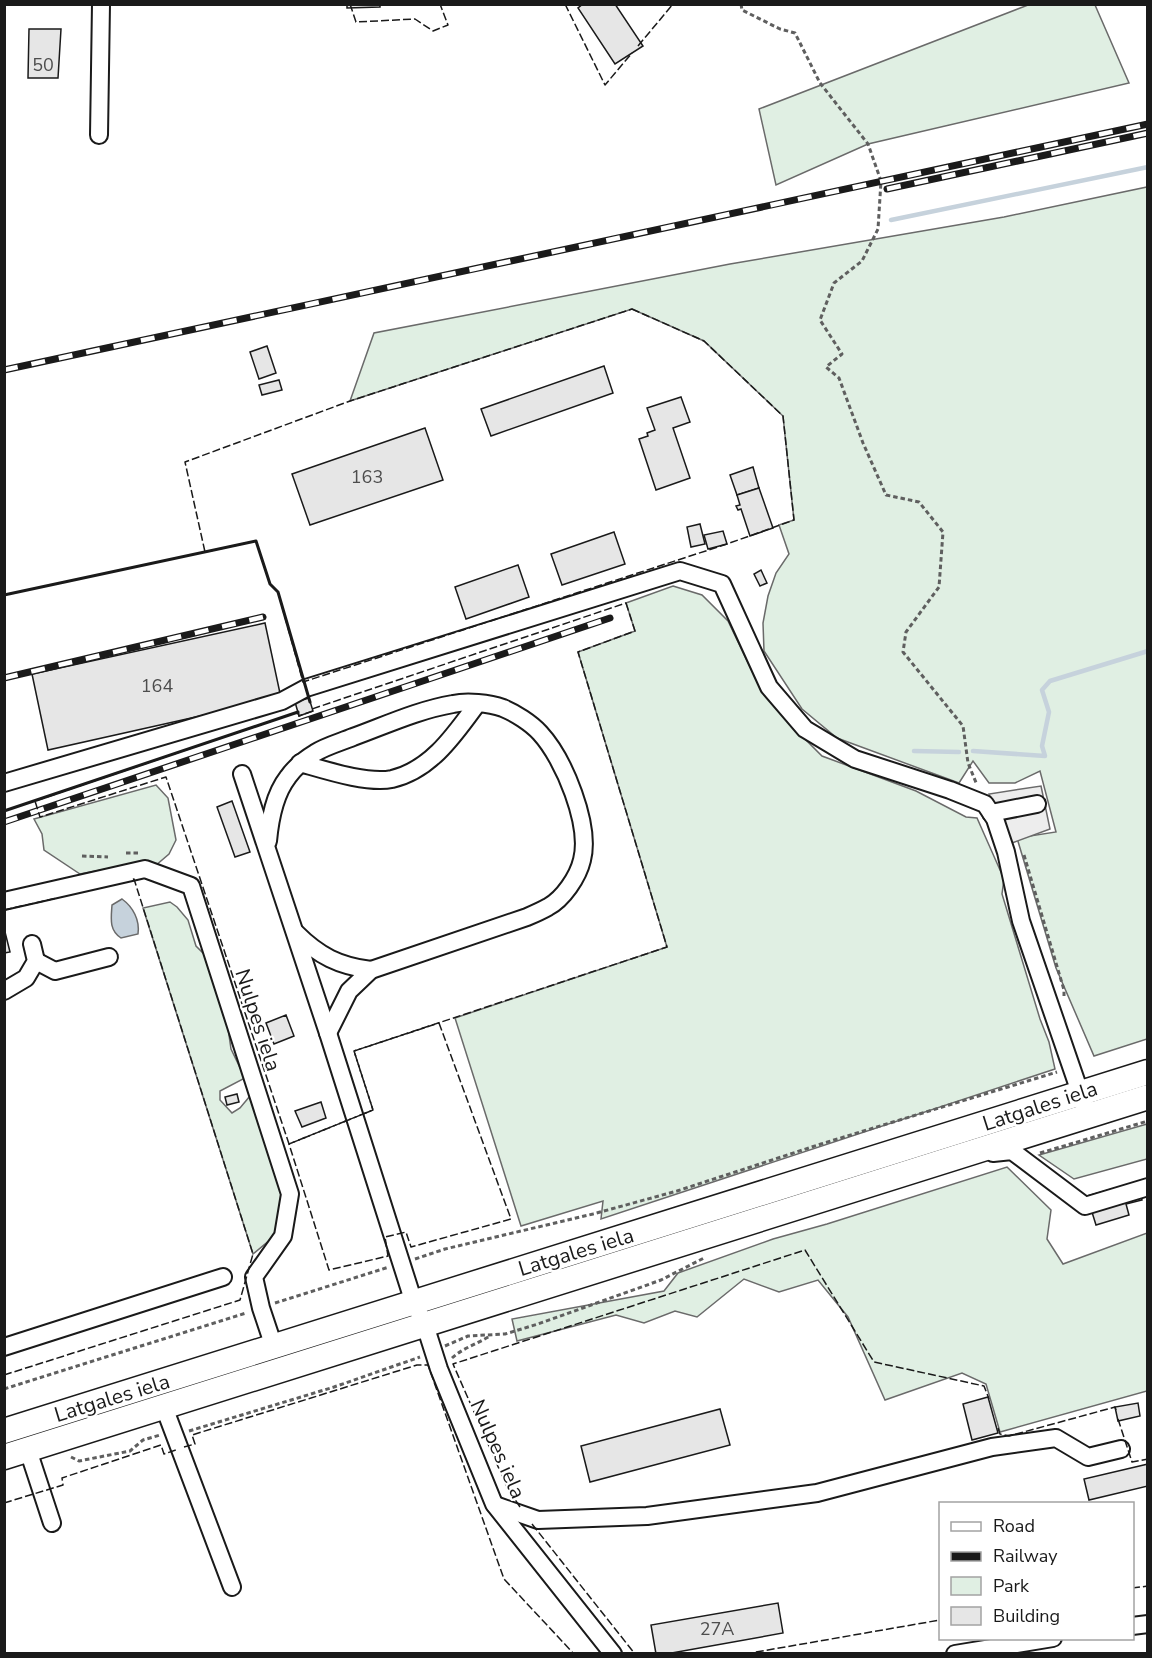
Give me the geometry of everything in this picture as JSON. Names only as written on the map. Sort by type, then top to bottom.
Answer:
[{"type":"highway","name":"Latgales iela","points":[[4,1457],[953,1158],[1084,1105],[1148,1072]]},
{"type":"highway","name":"Latgales iela","points":[[4,1431],[414,1303],[1084,1105],[1148,1097]]},
{"type":"street","points":[[99,135],[100,4]]},
{"type":"street","points":[[4,783],[282,701],[306,688],[680,571],[722,584],[769,687],[806,729],[855,759],[950,790],[988,809],[1037,804]]},
{"type":"street","points":[[268,851],[270,817],[287,777],[300,764],[317,752],[419,712],[455,704],[477,704],[502,708],[525,720],[539,731],[551,747],[566,777],[578,811],[584,838],[583,859],[576,876],[549,907],[527,917],[371,970],[349,991],[328,1033]]},
{"type":"street","points":[[300,764],[335,773],[390,779],[410,772],[441,750],[477,704]]},
{"type":"street","name":"Nulpes iela","points":[[242,774],[414,1303],[425,1324],[439,1369],[495,1504],[613,1653]]},
{"type":"street","points":[[988,809],[1006,852],[1024,931],[1044,992],[1073,1067],[1084,1105]]},
{"type":"street","name":"Nulpes iela","points":[[4,901],[145,869],[191,886],[290,1194],[283,1236],[254,1277],[274,1347]]},
{"type":"street","points":[[295,932],[325,957],[348,967],[371,970]]},
{"type":"street","points":[[4,991],[26,978],[36,961],[32,944]]},
{"type":"street","points":[[36,961],[56,971],[109,957]]},
{"type":"street","name":"Latgales iela","points":[[953,1158],[1012,1151],[1022,1159]]},
{"type":"street","points":[[1022,1159],[1085,1206],[1148,1187]]},
{"type":"street","points":[[4,1347],[224,1276]]},
{"type":"street","points":[[164,1407],[232,1587]]},
{"type":"street","points":[[495,1504],[538,1520],[647,1516],[817,1493],[992,1447],[1056,1438],[1088,1457],[1121,1449]]},
{"type":"street","points":[[28,1450],[52,1523]]},
{"type":"street","points":[[954,1653],[1040,1640]]},
{"type":"path","points":[[741,4],[742,10],[780,29],[795,33],[820,83],[868,144],[881,181],[878,230],[862,261],[834,283],[820,320],[842,354],[826,367],[839,378],[863,443],[886,495],[919,502],[943,532],[939,587],[906,632],[903,652],[963,726],[968,763],[988,809]]},
{"type":"path","points":[[1023,853],[1064,990],[1064,998]]},
{"type":"path","points":[[82,856],[108,857]]},
{"type":"path","points":[[4,1389],[445,1250],[677,1191],[821,1144],[1073,1067]]},
{"type":"path","points":[[1022,1159],[1148,1121]]},
{"type":"path","points":[[63,1453],[79,1461],[130,1451],[143,1440],[156,1435],[174,1435],[334,1387],[412,1360],[468,1336],[505,1334],[538,1324],[661,1280],[705,1257]]},
{"type":"path","points":[[439,1369],[461,1350],[490,1336]]},
{"type":"green space","points":[[1028,5],[1095,5],[1129,83],[868,144],[776,185],[759,109]]},
{"type":"green space","points":[[1147,187],[1147,1039],[1094,1056],[1056,968],[1017,838],[1056,832],[1040,771],[1015,783],[989,783],[973,761],[959,783],[837,738],[802,709],[764,651],[763,623],[768,596],[776,573],[789,554],[779,525],[794,520],[783,416],[704,341],[632,309],[350,401],[374,333],[730,264],[1004,217]]},
{"type":"green space","points":[[673,586],[702,595],[728,621],[753,673],[786,720],[822,756],[916,791],[966,817],[977,818],[1004,879],[1002,894],[1049,1042],[1055,1069],[601,1219],[603,1201],[521,1226],[455,1018],[667,947],[578,652],[635,631],[626,603]]},
{"type":"green space","points":[[156,785],[168,798],[176,840],[169,854],[155,866],[133,864],[80,874],[44,850],[42,834],[34,819]]},
{"type":"green space","points":[[170,902],[188,920],[196,946],[210,960],[227,1021],[231,1049],[245,1078],[220,1091],[220,1100],[232,1113],[240,1108],[250,1096],[257,1104],[285,1198],[277,1234],[253,1254],[143,908]]},
{"type":"green space","points":[[1147,1124],[1147,1159],[1074,1179],[1039,1155]]},
{"type":"green space","points":[[1007,1167],[1051,1210],[1047,1239],[1063,1264],[1147,1233],[1147,1391],[1000,1432],[986,1384],[962,1373],[885,1400],[848,1317],[818,1280],[779,1292],[744,1279],[697,1317],[675,1311],[644,1323],[616,1315],[517,1341],[512,1319],[664,1291],[678,1273],[773,1239]]},
{"type":"shaded area","points":[[1041,786],[1050,829],[1012,843],[989,794]]},
{"type":"shaded area","points":[[122,899],[135,914],[138,934],[121,938],[114,931],[111,915],[112,905]]},
{"type":"building","points":[[347,4],[380,4],[380,7],[347,8]]},
{"type":"building","points":[[583,4],[615,4],[643,46],[615,64],[578,8]]},
{"type":"building","points":[[29,29],[61,29],[58,78],[28,78]]},
{"type":"building","points":[[267,346],[276,373],[259,379],[250,352]]},
{"type":"building","points":[[604,366],[613,393],[491,436],[481,409]]},
{"type":"building","points":[[279,380],[282,390],[262,395],[259,385]]},
{"type":"building","points":[[681,397],[690,422],[673,428],[690,478],[656,490],[639,439],[655,430],[647,408]]},
{"type":"building","points":[[425,428],[443,480],[310,525],[292,474]]},
{"type":"building","points":[[753,467],[759,488],[737,495],[730,475]]},
{"type":"building","points":[[759,488],[773,528],[750,536],[741,509],[738,510],[736,506],[740,505],[737,495]]},
{"type":"building","points":[[700,524],[705,544],[691,547],[687,527]]},
{"type":"building","points":[[723,531],[727,544],[708,549],[704,535]]},
{"type":"building","points":[[614,532],[625,564],[562,585],[551,554]]},
{"type":"building","points":[[518,565],[529,597],[466,619],[455,587]]},
{"type":"building","points":[[761,570],[767,583],[760,586],[754,574]]},
{"type":"building","points":[[265,623],[281,698],[48,750],[32,674]]},
{"type":"building","points":[[309,698],[313,711],[299,716],[295,702]]},
{"type":"building","points":[[232,801],[250,852],[235,857],[217,807]]},
{"type":"building","points":[[4,928],[10,952],[4,953]]},
{"type":"building","points":[[286,1015],[294,1036],[274,1044],[266,1023]]},
{"type":"building","points":[[237,1094],[239,1102],[227,1105],[225,1097]]},
{"type":"building","points":[[321,1102],[326,1118],[302,1127],[295,1111]]},
{"type":"building","points":[[1137,1182],[1142,1200],[1126,1204],[1129,1215],[1096,1225],[1087,1196]]},
{"type":"building","points":[[988,1397],[998,1433],[972,1440],[963,1404]]},
{"type":"building","points":[[1138,1403],[1140,1416],[1118,1421],[1115,1407]]},
{"type":"building","points":[[720,1409],[730,1445],[590,1482],[581,1446]]},
{"type":"building","points":[[1148,1464],[1148,1486],[1089,1500],[1084,1479]]},
{"type":"building","points":[[778,1603],[783,1633],[656,1654],[651,1625]]},
{"type":"waterway","points":[[891,220],[1148,167]]},
{"type":"waterway","points":[[973,751],[1045,756],[1042,746],[1049,712],[1042,690],[1050,681],[1148,651]]},
{"type":"waterway","points":[[914,751],[959,752]]},
{"type":"railway","points":[[4,370],[1148,124]]},
{"type":"railway","points":[[887,189],[1148,133]]},
{"type":"railway","points":[[4,678],[263,617]]},
{"type":"railway","points":[[4,822],[610,618]]},
{"type":"fence","points":[[350,4],[356,22],[415,19],[433,31],[448,25],[440,4]]},
{"type":"fence","points":[[565,4],[605,85],[632,53]]},
{"type":"fence","points":[[638,46],[673,4]]},
{"type":"fence","points":[[632,309],[704,341],[783,416],[794,520],[303,682],[278,592],[270,584],[256,541],[205,552],[185,462],[350,401],[632,309]]},
{"type":"fence","points":[[626,603],[635,631],[578,652],[667,947],[354,1051],[373,1110],[289,1144],[166,777],[40,817],[35,801],[298,712],[299,716],[313,711],[312,709],[626,603]]},
{"type":"fence","points":[[4,1375],[240,1300],[253,1254],[134,879],[130,880]]},
{"type":"fence","points":[[4,910],[57,898]]},
{"type":"fence","points":[[439,1023],[511,1219],[411,1247],[406,1232],[385,1237],[388,1256],[329,1270],[289,1144],[373,1110],[354,1051],[439,1023]]},
{"type":"fence","points":[[520,1507],[507,1487],[453,1364],[805,1250],[874,1362],[984,1386],[989,1399]]},
{"type":"fence","points":[[184,1447],[195,1444],[192,1435],[417,1365],[428,1365],[504,1579],[574,1654]]},
{"type":"fence","points":[[998,1428],[1000,1434],[1009,1436],[1115,1407],[1116,1410]]},
{"type":"fence","points":[[1118,1419],[1132,1462],[1148,1459]]},
{"type":"fence","points":[[4,1503],[63,1485],[62,1478],[161,1445],[164,1454],[176,1450]]},
{"type":"fence","points":[[532,1524],[635,1654]]},
{"type":"fence","points":[[1134,1588],[1148,1586]]},
{"type":"fence","points":[[745,1654],[939,1620]]},
{"type":"wall","points":[[4,595],[256,541],[270,584],[278,592],[310,702]]},
{"type":"wall","points":[[4,811],[298,713]]}]
